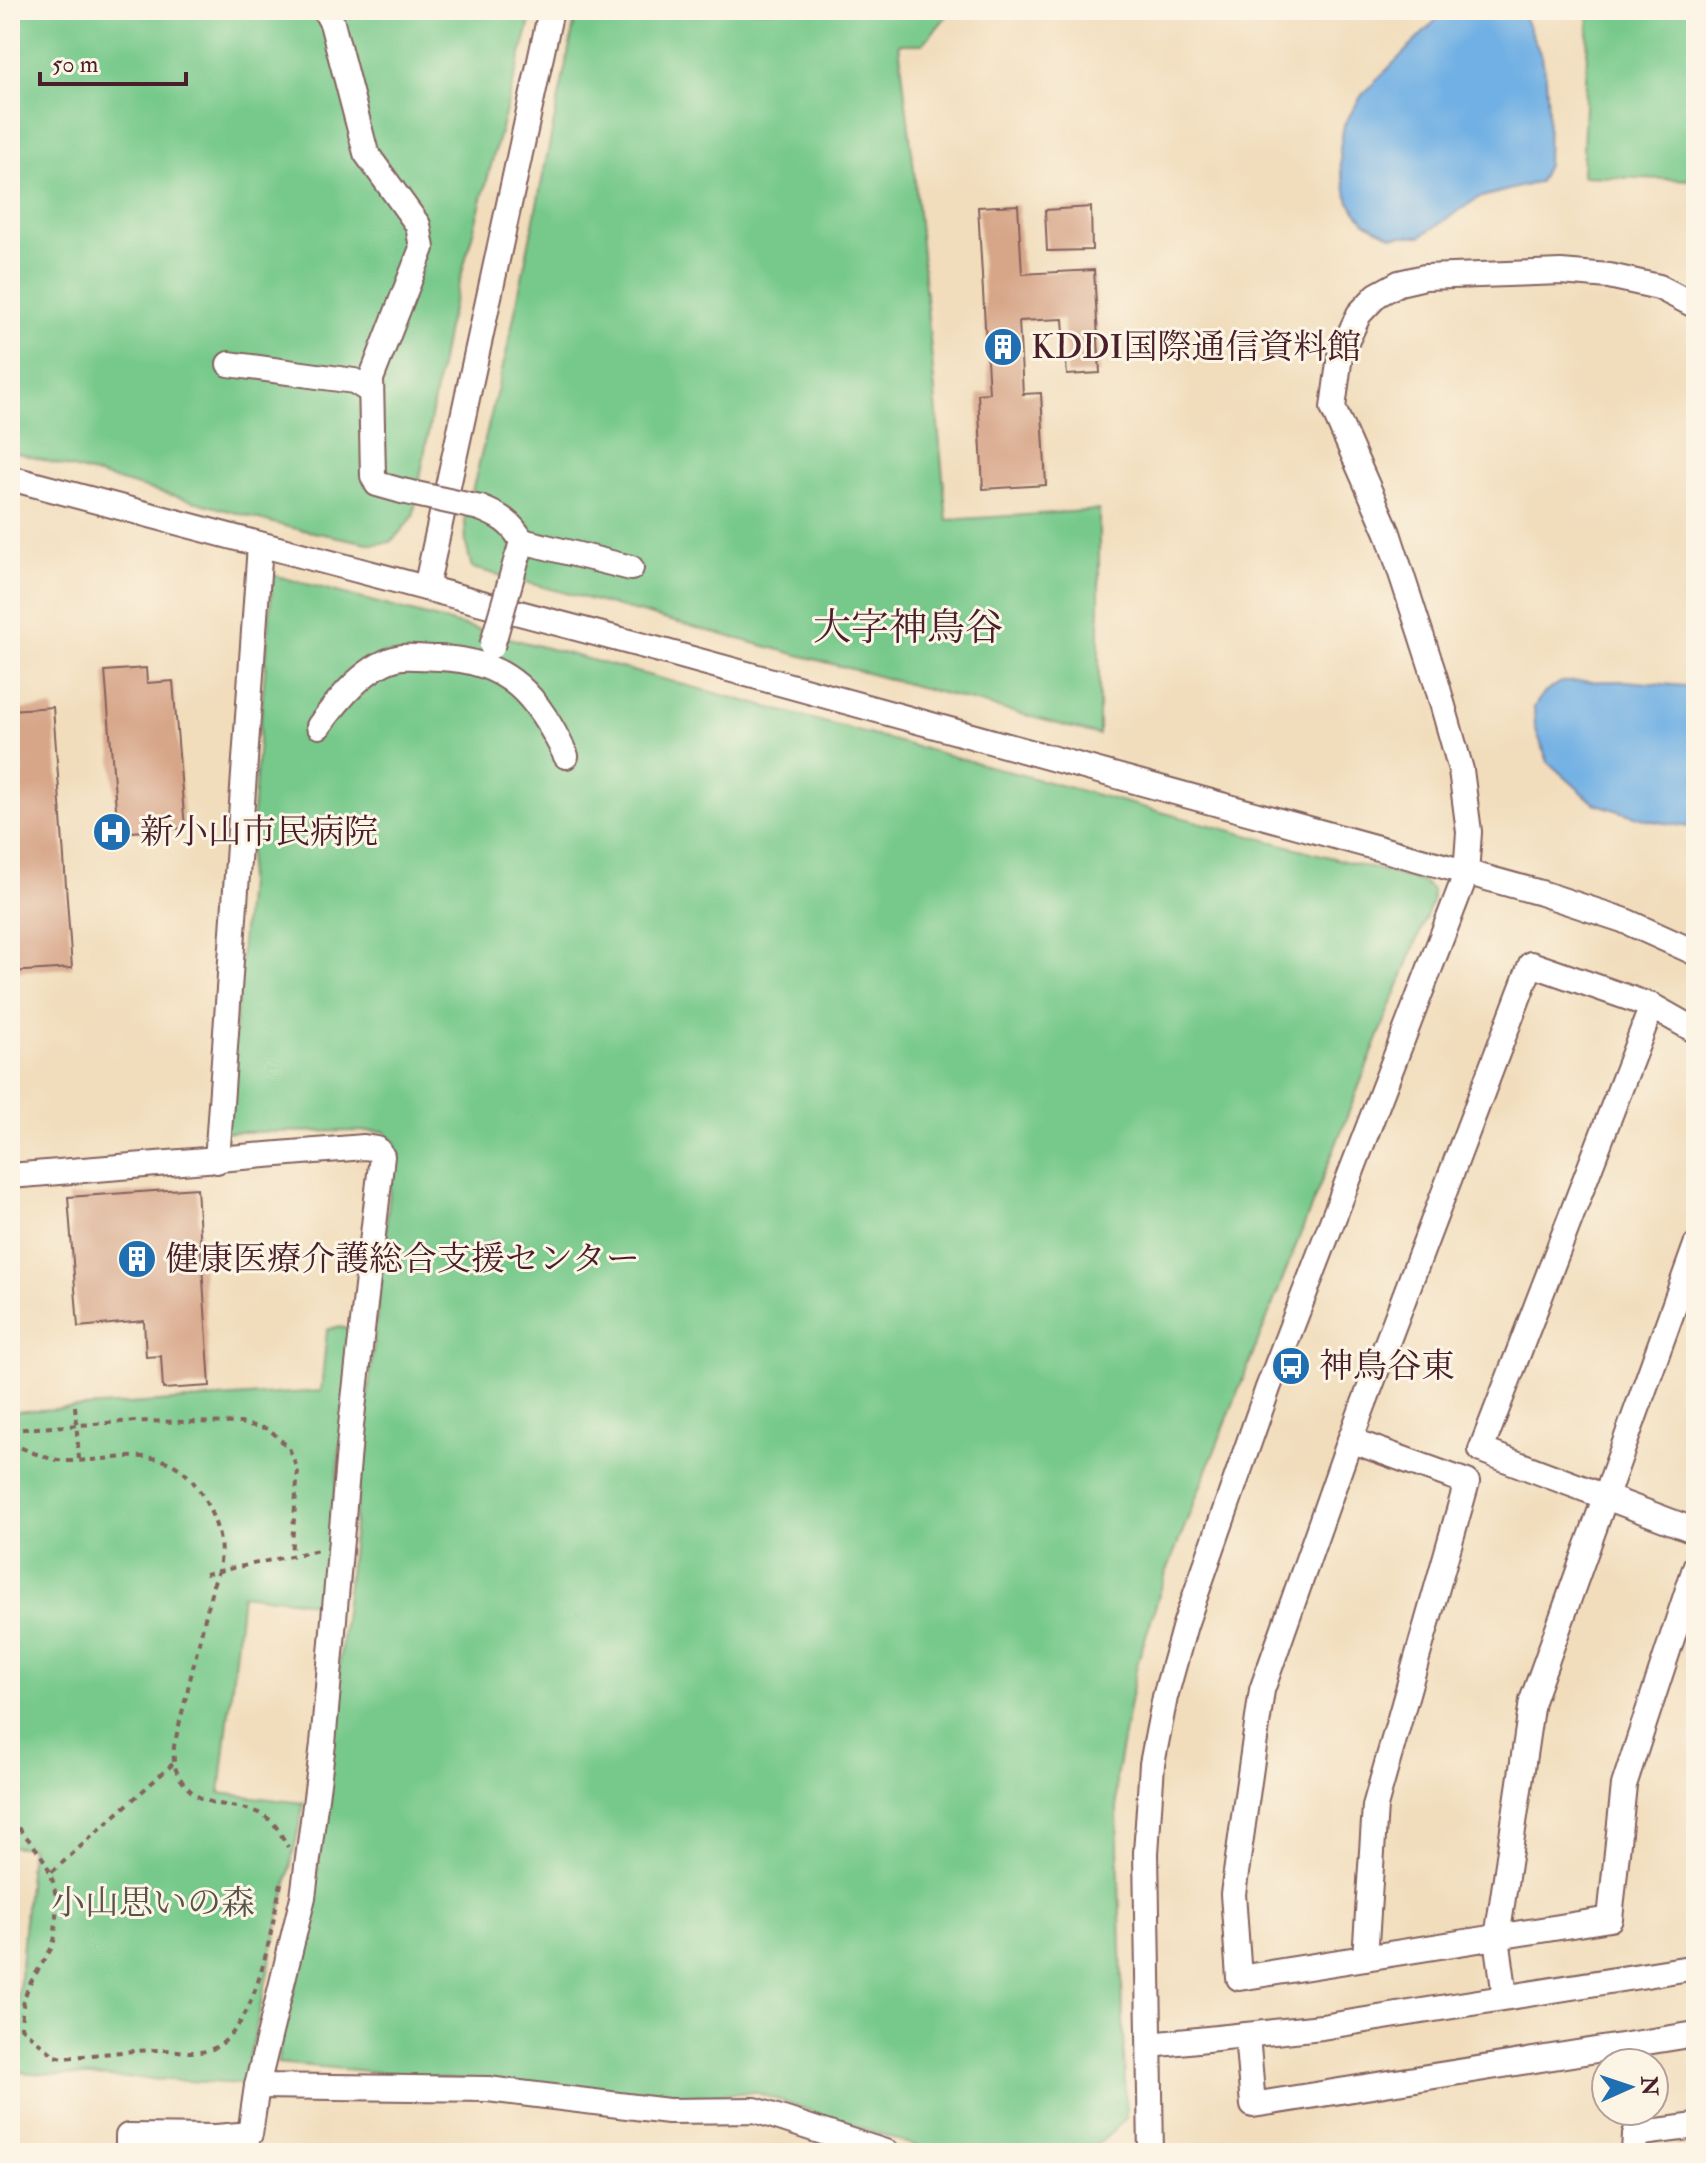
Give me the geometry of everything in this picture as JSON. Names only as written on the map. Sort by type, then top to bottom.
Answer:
[{"type":"street","points":[[325,10],[332,23],[366,153],[418,225],[422,248],[371,379],[373,476],[377,484],[480,508],[504,518],[515,528],[520,550],[489,655]]},
{"type":"street","points":[[426,588],[551,10]]},
{"type":"street","points":[[1150,2153],[1146,1853],[1151,1779],[1165,1697],[1181,1639],[1268,1388],[1466,874],[1469,832],[1461,770],[1388,533],[1333,408],[1340,355],[1359,314],[1377,295],[1399,283],[1425,277],[1561,272],[1609,276],[1659,287],[1696,306]]},
{"type":"street","points":[[229,364],[354,381],[370,391]]},
{"type":"street","points":[[10,478],[426,588],[1541,893],[1623,920],[1696,953]]},
{"type":"street","points":[[217,1161],[260,545]]},
{"type":"street","points":[[520,550],[631,568]]},
{"type":"street","points":[[319,726],[344,692],[372,671],[400,657],[452,659],[489,655]]},
{"type":"street","points":[[489,655],[548,718],[566,756]]},
{"type":"street","points":[[1696,1031],[1652,1006],[1531,964],[1350,1440],[1262,1690],[1233,1894],[1239,1978],[1610,1919],[1624,1785],[1696,1565]]},
{"type":"street","points":[[1652,1006],[1481,1450],[1696,1531]]},
{"type":"street","points":[[10,1176],[364,1147],[377,1149],[382,1156],[351,1426],[323,1744],[303,1897],[257,2086],[250,2134],[215,2145],[128,2136],[128,2153]]},
{"type":"street","points":[[1505,1996],[1497,1938],[1532,1701],[1696,1245]]},
{"type":"street","points":[[1350,1440],[1467,1482],[1375,1806],[1365,1958]]},
{"type":"street","points":[[1150,2045],[1322,2027],[1696,1967]]},
{"type":"street","points":[[1247,2035],[1253,2105],[1696,2034]]},
{"type":"street","points":[[257,2086],[488,2089],[668,2111],[755,2110],[888,2153]]},
{"type":"street","points":[[1634,2153],[1635,2134],[1696,2126]]},
{"type":"path","points":[[75,1406],[79,1459]]},
{"type":"path","points":[[10,1430],[170,1421],[240,1423],[269,1429],[289,1448],[298,1470],[291,1555]]},
{"type":"path","points":[[10,1443],[58,1459],[145,1457],[174,1464],[189,1474],[204,1498],[220,1535],[222,1563],[213,1585],[174,1746],[174,1763],[178,1775],[195,1796],[270,1819],[288,1846],[288,1856]]},
{"type":"path","points":[[205,1574],[326,1549]]},
{"type":"path","points":[[52,1872],[174,1763]]},
{"type":"path","points":[[10,1819],[52,1872],[56,1902],[54,1944],[28,1984],[22,2003],[21,2027],[55,2056],[63,2058],[160,2050],[203,2051],[217,2047],[232,2035],[253,1998],[285,1870]]},
{"type":"green space","points":[[10,10],[533,10],[447,328],[413,517],[391,542],[373,544],[288,527],[10,451]]},
{"type":"green space","points":[[577,10],[952,10],[923,44],[899,44],[947,520],[1099,510],[1099,735],[472,568],[466,544],[465,520],[508,346]]},
{"type":"green space","points":[[1589,10],[1696,10],[1696,180],[1582,176]]},
{"type":"green space","points":[[273,575],[1423,882],[1432,890],[1432,902],[1165,1576],[1137,1664],[1116,1778],[1126,2119],[1095,2146],[1036,2153],[952,2153],[925,2149],[754,2092],[670,2098],[277,2063],[314,1902],[395,1143],[384,1131],[226,1132]]},
{"type":"green space","name":"小山思いの森","points":[[336,1327],[354,1329],[322,1604],[242,1594],[220,1793],[304,1803],[244,2084],[12,2072],[31,1848],[10,1846],[10,1412],[321,1391],[327,1330]]},
{"type":"water","points":[[1446,10],[1520,10],[1523,14],[1542,58],[1546,78],[1547,165],[1539,182],[1478,198],[1421,236],[1392,236],[1366,223],[1349,202],[1341,170],[1340,148],[1344,125],[1362,95]]},
{"type":"water","points":[[1625,681],[1696,687],[1696,828],[1647,820],[1594,803],[1548,762],[1535,727],[1534,707],[1543,694],[1561,682]]},
{"type":"building","name":"KDDI国際通信資料館","points":[[1018,205],[1022,274],[1094,270],[1100,373],[1067,375],[1063,319],[1019,321],[1023,394],[1041,393],[1046,485],[983,489],[978,394],[989,393],[978,207]]},
{"type":"building","points":[[1091,207],[1092,250],[1047,251],[1045,210]]},
{"type":"building","points":[[146,668],[147,683],[173,681],[185,828],[118,833],[105,671]]},
{"type":"building","points":[[53,707],[72,968],[10,972],[10,710]]},
{"type":"building","name":"健康医療介護総合支援センター","points":[[197,1188],[210,1386],[163,1389],[161,1356],[146,1357],[144,1321],[78,1327],[68,1197]]},
{"type":"place","name":"KDDI国際通信資料館","points":[[1003,347]]},
{"type":"place","name":"新小山市民病院","points":[[112,832]]},
{"type":"place","name":"健康医療介護総合支援センター","points":[[137,1259]]},
{"type":"place","name":"神鳥谷東","points":[[1291,1366]]},
{"type":"district","name":"大字神鳥谷","points":[[908,628]]}]
